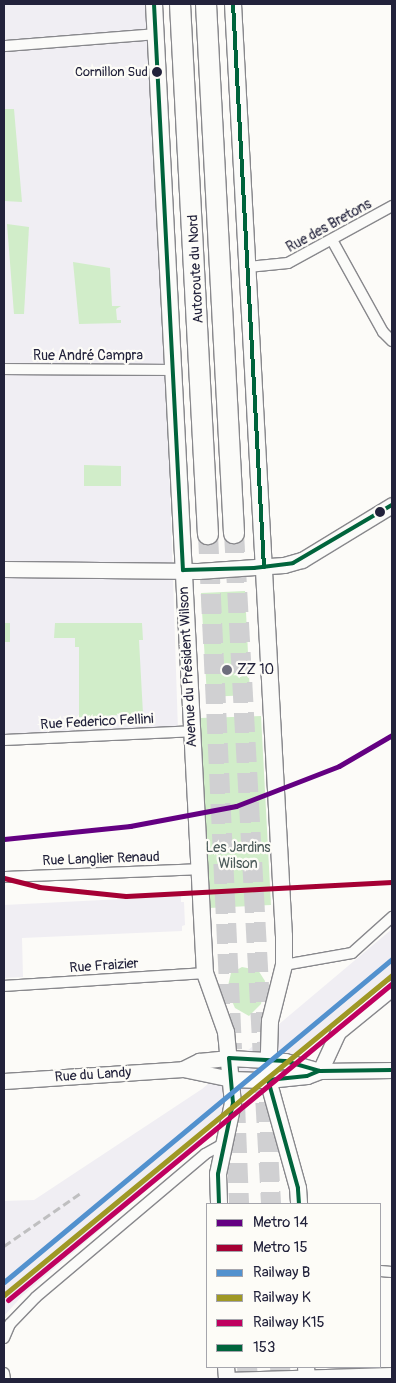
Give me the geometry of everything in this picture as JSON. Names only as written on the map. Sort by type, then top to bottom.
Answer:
[{"type":"highway","name":"Autoroute du Nord","points":[[180,4],[208,534]]},
{"type":"highway","name":"Autoroute du Nord","points":[[206,4],[234,533]]},
{"type":"main road","name":"Avenue du Président Wilson","points":[[154,4],[205,973],[226,1032],[233,1103],[218,1174],[219,1203]]},
{"type":"main road","points":[[233,4],[284,965],[270,1022],[267,1060],[268,1080],[298,1188],[299,1203]]},
{"type":"main road","points":[[4,569],[183,570],[264,567],[302,560],[392,505]]},
{"type":"main road","points":[[320,1071],[338,1032],[392,988]]},
{"type":"main road","name":"Rue du Landy","points":[[183,1069],[199,1061],[229,1058],[306,1064],[320,1071]]},
{"type":"main road","name":"Rue du Landy","points":[[4,1081],[183,1069],[231,1079],[268,1080],[307,1076],[320,1071],[392,1070]]},
{"type":"street","points":[[4,46],[156,34]]},
{"type":"street","name":"Rue des Bretons","points":[[248,267],[288,263],[392,206]]},
{"type":"street","points":[[332,240],[383,332],[392,340]]},
{"type":"street","name":"Rue André Campra","points":[[4,369],[172,370]]},
{"type":"street","name":"Rue Federico Fellini","points":[[4,740],[192,731]]},
{"type":"street","name":"Rue Langlier Renaud","points":[[4,877],[199,869]]},
{"type":"street","points":[[284,965],[352,953],[392,917]]},
{"type":"street","name":"Rue Fraizier","points":[[4,986],[205,973]]},
{"type":"street","points":[[4,1338],[10,1324],[36,1297],[205,1154],[225,1143]]},
{"type":"street","points":[[4,1373],[5,1379]]},
{"type":"street","points":[[227,1375],[392,1373]]},
{"type":"shaded area","points":[[4,4],[154,4],[178,731],[4,738]]},
{"type":"shaded area","points":[[181,896],[181,902],[184,902],[185,925],[182,926],[182,931],[22,938],[23,977],[4,978],[4,905]]},
{"type":"shaded area","points":[[392,929],[392,980],[203,1134],[201,1144],[22,1296],[4,1316],[4,1201],[34,1200],[202,1089]]},
{"type":"green space","points":[[4,101],[5,109],[14,109],[22,202],[4,201]]},
{"type":"green space","points":[[7,224],[29,227],[24,314],[14,314]]},
{"type":"green space","points":[[73,262],[110,268],[112,306],[121,306],[116,309],[117,320],[121,320],[121,323],[79,324]]},
{"type":"green space","points":[[84,465],[121,466],[121,486],[84,486]]},
{"type":"green space","points":[[245,591],[250,695],[207,697],[201,593]]},
{"type":"green space","points":[[4,623],[10,623],[10,642],[4,642]]},
{"type":"green space","points":[[55,623],[142,623],[143,640],[139,640],[143,714],[79,717],[79,647],[75,647],[75,638],[54,638]]},
{"type":"green space","name":"Les Jardins Wilson","points":[[261,716],[271,905],[209,908],[200,718]]},
{"type":"green space","points":[[242,967],[258,970],[265,981],[261,1004],[249,1016],[235,1008],[227,990],[231,973]]},
{"type":"tunnel","points":[[234,533],[271,1203]]},
{"type":"tunnel","points":[[208,534],[232,1049]]},
{"type":"tunnel","points":[[235,1103],[239,1203]]},
{"type":"tunnel","points":[[247,1368],[248,1379]]},
{"type":"tunnel","points":[[280,1368],[281,1379]]},
{"type":"railway","points":[[4,1246],[82,1192]]},
{"type":"metro line","name":"14","points":[[4,839],[130,826],[236,806],[339,766],[392,735]]},
{"type":"metro line","name":"15","points":[[4,878],[39,887],[126,896],[392,882]]},
{"type":"rail line","name":"B","points":[[4,1282],[392,959]]},
{"type":"rail line","name":"K","points":[[4,1295],[392,975]]},
{"type":"rail line","name":"K15","points":[[8,1300],[392,983]]},
{"type":"transit line","name":"153","points":[[154,4],[183,570],[254,568],[293,563],[392,505]]},
{"type":"transit line","name":"153","points":[[233,4],[264,567]]},
{"type":"transit line","name":"153","points":[[219,1203],[218,1174],[233,1103],[229,1058],[285,1061],[320,1071],[392,1070]]},
{"type":"transit line","name":"153","points":[[299,1203],[298,1188],[268,1080],[307,1076],[319,1071]]},
{"type":"place","name":"Cornillon Sud","points":[[157,72]]},
{"type":"place","name":"ZZ 10","points":[[227,670]]}]
